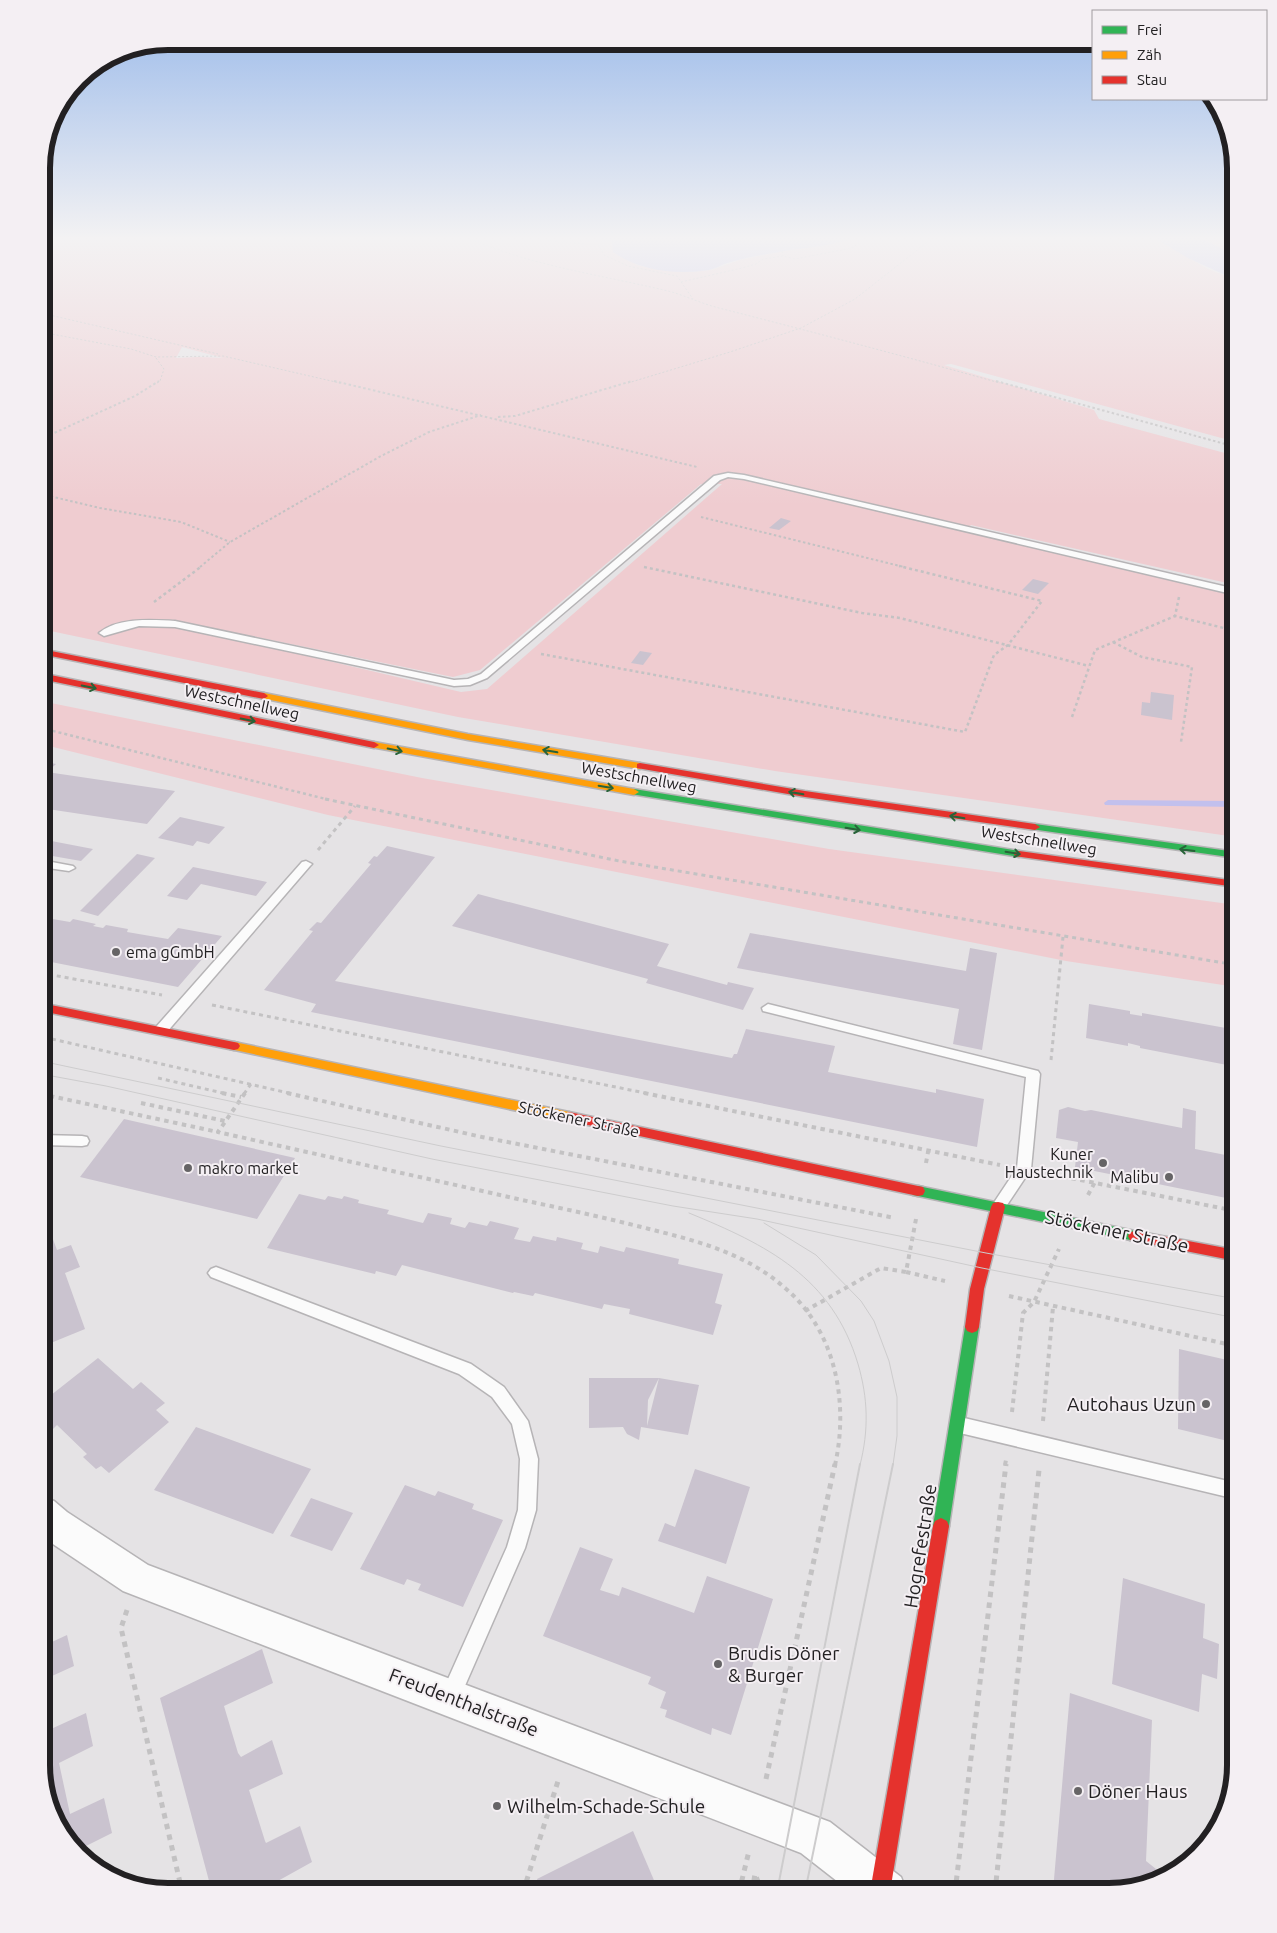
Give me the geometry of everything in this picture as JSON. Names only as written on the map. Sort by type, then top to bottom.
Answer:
[{"type":"main road","name":"Westschnellweg","points":[[50,653],[186,682],[478,738],[805,794],[1227,854]]},
{"type":"main road","name":"Westschnellweg","points":[[50,678],[411,753],[784,818],[1227,883]]},
{"type":"main road","name":"Stöckener Straße","points":[[50,1009],[161,1030],[921,1192],[1227,1254]]},
{"type":"main road","name":"Hogrefestraße","points":[[883,1883],[958,1424],[977,1289],[998,1207]]},
{"type":"street","name":"Freudenthalstraße","points":[[50,1521],[136,1578],[815,1837],[873,1883]]},
{"type":"lane","points":[[104,633],[123,625],[175,624],[454,683],[470,682],[484,676],[717,478],[728,475],[744,477],[1227,590]]},
{"type":"lane","points":[[161,1030],[306,864]]},
{"type":"lane","points":[[50,865],[69,868]]},
{"type":"lane","points":[[768,1008],[1033,1074],[1024,1169],[998,1207]]},
{"type":"lane","points":[[50,1140],[82,1141]]},
{"type":"lane","points":[[216,1273],[466,1369],[498,1392],[520,1421],[530,1459],[527,1510],[516,1548],[450,1697]]},
{"type":"lane","points":[[958,1424],[1227,1489]]},
{"type":"path","points":[[98,326],[495,418],[728,475]]},
{"type":"path","points":[[793,326],[1227,445]]},
{"type":"path","points":[[495,418],[516,416],[552,406],[720,355],[804,326]]},
{"type":"path","points":[[50,334],[131,349],[156,357],[223,356]]},
{"type":"path","points":[[50,435],[135,396],[160,381],[164,369],[156,357]]},
{"type":"path","points":[[123,625],[191,575],[230,542],[380,456],[429,432],[481,415]]},
{"type":"path","points":[[50,496],[100,508],[181,522],[230,542]]},
{"type":"path","points":[[517,648],[538,654],[965,732],[994,656],[1008,645],[1042,601],[676,511]]},
{"type":"path","points":[[619,562],[862,613],[900,618],[1090,666]]},
{"type":"path","points":[[1175,616],[1182,579]]},
{"type":"path","points":[[1072,717],[1095,650],[1175,616],[1227,629]]},
{"type":"path","points":[[1113,642],[1142,657],[1192,667],[1181,742]]},
{"type":"path","points":[[50,730],[355,806],[619,861],[1227,964]]},
{"type":"path","points":[[306,864],[355,806]]},
{"type":"path","points":[[1033,1074],[1050,1071],[1063,937]]},
{"type":"path","points":[[50,975],[186,1000],[928,1152],[1095,1182],[1227,1209]]},
{"type":"path","points":[[50,1038],[492,1139],[896,1218]]},
{"type":"path","points":[[158,1078],[241,1097]]},
{"type":"path","points":[[218,1132],[251,1084]]},
{"type":"path","points":[[50,1096],[626,1223],[712,1245],[737,1256],[765,1272],[786,1288],[806,1311],[825,1340],[836,1373],[840,1410],[839,1446],[758,1815]]},
{"type":"path","points":[[141,1103],[225,1121]]},
{"type":"path","points":[[906,1220],[915,1221]]},
{"type":"path","points":[[806,1311],[881,1268],[906,1272]]},
{"type":"path","points":[[956,1883],[1023,1313],[1034,1302],[1227,1344]]},
{"type":"path","points":[[996,1883],[1041,1444],[1053,1307]]},
{"type":"path","points":[[136,1578],[121,1628],[180,1883]]},
{"type":"path","points":[[526,1883],[571,1743]]},
{"type":"path","points":[[754,1883],[755,1874],[758,1883]]},
{"type":"shaded area","points":[[50,326],[1227,326],[1227,440],[951,364],[944,365],[1094,410],[1099,419],[1227,454],[1227,583],[971,525],[965,532],[1227,594],[1227,836],[775,771],[458,717],[50,631]],"holes":[[[182,347],[223,358],[198,357],[176,358]],[[701,484],[722,484],[487,689],[461,692],[239,640],[246,635],[453,677],[480,670]]]},
{"type":"shaded area","points":[[50,703],[422,778],[829,849],[1227,904],[1227,986],[1066,961],[328,815],[50,746]]},
{"type":"building","points":[[781,518],[791,521],[779,530],[769,528]]},
{"type":"building","points":[[1033,579],[1049,583],[1038,594],[1022,590]]},
{"type":"building","points":[[640,651],[652,653],[643,665],[631,663]]},
{"type":"building","points":[[1151,692],[1174,695],[1172,720],[1141,715],[1142,702],[1150,703]]},
{"type":"building","points":[[50,763],[56,764],[50,769]]},
{"type":"building","points":[[50,772],[175,791],[147,824],[50,809]]},
{"type":"building","points":[[180,817],[225,827],[209,844],[197,841],[193,846],[158,838]]},
{"type":"building","points":[[50,841],[93,849],[81,861],[50,856]]},
{"type":"building","points":[[387,846],[435,857],[335,981],[732,1058],[734,1054],[737,1054],[746,1029],[835,1046],[828,1072],[936,1093],[936,1089],[984,1099],[977,1147],[311,1012],[316,1004],[264,990],[313,931],[309,930],[317,922],[321,923],[371,864],[368,863],[374,856],[377,857]]},
{"type":"building","points":[[137,854],[155,858],[98,916],[80,911]]},
{"type":"building","points":[[193,867],[267,882],[256,896],[201,884],[187,900],[167,896]]},
{"type":"building","points":[[478,894],[669,944],[657,966],[727,985],[728,982],[754,988],[743,1010],[646,983],[648,979],[452,926]]},
{"type":"building","points":[[50,919],[70,922],[73,919],[96,924],[93,926],[103,928],[106,925],[128,929],[127,932],[168,939],[178,928],[222,936],[178,987],[50,962]]},
{"type":"building","points":[[750,933],[966,971],[970,948],[997,953],[982,1050],[953,1044],[959,1009],[737,968]]},
{"type":"building","points":[[1089,1004],[1130,1011],[1130,1014],[1142,1016],[1142,1013],[1226,1028],[1227,1065],[1140,1048],[1140,1046],[1128,1043],[1128,1046],[1086,1038]]},
{"type":"building","points":[[1068,1107],[1085,1111],[1091,1110],[1182,1128],[1183,1108],[1196,1111],[1195,1149],[1227,1155],[1227,1198],[1075,1167],[1078,1142],[1056,1138],[1059,1110]]},
{"type":"building","name":"makro market","points":[[124,1119],[295,1158],[257,1219],[80,1177]]},
{"type":"building","points":[[299,1194],[325,1200],[328,1196],[342,1199],[344,1196],[359,1200],[358,1203],[389,1210],[387,1214],[423,1223],[428,1213],[452,1218],[450,1224],[465,1228],[469,1222],[487,1226],[490,1221],[519,1228],[514,1239],[530,1242],[533,1236],[556,1241],[557,1237],[583,1243],[581,1249],[598,1253],[600,1246],[624,1252],[626,1247],[679,1259],[678,1264],[723,1274],[715,1303],[722,1305],[713,1335],[629,1314],[630,1309],[604,1304],[602,1309],[535,1293],[533,1296],[513,1293],[402,1265],[396,1276],[376,1271],[375,1274],[267,1248]]},
{"type":"building","points":[[50,1231],[57,1250],[71,1245],[80,1267],[65,1273],[85,1329],[50,1343]]},
{"type":"building","points":[[1179,1349],[1227,1360],[1227,1441],[1178,1429]]},
{"type":"building","points":[[98,1358],[133,1389],[141,1382],[165,1403],[156,1410],[169,1422],[109,1473],[101,1466],[96,1469],[83,1457],[87,1454],[57,1425],[53,1429],[50,1426],[50,1396]]},
{"type":"building","points":[[589,1378],[659,1378],[699,1385],[688,1435],[641,1427],[639,1440],[627,1434],[623,1427],[589,1428]],"holes":[[[659,1378],[647,1426],[648,1400]]]},
{"type":"building","points":[[196,1427],[311,1469],[273,1534],[154,1490]]},
{"type":"building","points":[[695,1469],[750,1487],[726,1564],[658,1541],[665,1523],[675,1527]]},
{"type":"building","points":[[405,1485],[435,1496],[438,1491],[474,1504],[472,1509],[503,1520],[463,1607],[418,1590],[421,1584],[407,1579],[404,1585],[360,1569]]},
{"type":"building","points":[[311,1498],[353,1513],[332,1551],[290,1536]]},
{"type":"building","points":[[580,1547],[613,1559],[600,1590],[619,1596],[622,1587],[694,1613],[707,1576],[773,1599],[731,1735],[712,1728],[711,1735],[665,1717],[667,1710],[660,1708],[666,1692],[648,1684],[651,1677],[543,1636]]},
{"type":"building","points":[[1123,1578],[1205,1604],[1203,1638],[1219,1644],[1217,1679],[1202,1674],[1199,1712],[1112,1684]]},
{"type":"building","points":[[67,1635],[74,1666],[50,1677],[50,1643]]},
{"type":"building","points":[[262,1649],[273,1683],[224,1706],[238,1753],[241,1757],[272,1740],[283,1774],[249,1790],[266,1843],[300,1826],[312,1862],[276,1883],[210,1883],[160,1698]]},
{"type":"building","points":[[1070,1693],[1152,1720],[1146,1861],[1159,1871],[1140,1879],[1125,1882],[1054,1883]]},
{"type":"building","points":[[86,1713],[93,1746],[59,1763],[70,1814],[104,1798],[112,1833],[83,1848],[66,1824],[54,1796],[51,1781],[50,1725],[51,1729]]},
{"type":"building","points":[[633,1831],[655,1883],[539,1883],[537,1879]]},
{"type":"waterway","points":[[1108,803],[1227,804]]},
{"type":"tram line","points":[[50,1063],[441,1146],[986,1253],[1227,1297]]},
{"type":"tram line","points":[[50,1076],[106,1086],[432,1159],[673,1206],[757,1219],[982,1268],[1227,1316]]},
{"type":"tram line","points":[[689,1213],[718,1225],[770,1252],[814,1286],[832,1308],[846,1334],[858,1364],[864,1389],[866,1427],[860,1465]]},
{"type":"tram line","points":[[764,1223],[816,1255],[861,1301],[874,1321],[889,1361],[897,1397],[897,1436],[893,1465]]},
{"type":"tram line","points":[[779,1883],[860,1464]]},
{"type":"tram line","points":[[807,1883],[893,1464]]},
{"type":"traffic: fast","points":[[634,792],[1019,854]]},
{"type":"traffic: fast","points":[[1035,827],[1227,854]]},
{"type":"traffic: fast","points":[[918,1191],[1135,1236]]},
{"type":"traffic: fast","points":[[941,1526],[972,1327]]},
{"type":"traffic: slow","points":[[264,696],[468,737],[640,766]]},
{"type":"traffic: slow","points":[[374,745],[634,792]]},
{"type":"traffic: slow","points":[[234,1046],[569,1117]]},
{"type":"traffic: jam","points":[[50,653],[264,696]]},
{"type":"traffic: jam","points":[[50,678],[374,745]]},
{"type":"traffic: jam","points":[[640,766],[805,794],[1035,827]]},
{"type":"traffic: jam","points":[[1019,854],[1227,883]]},
{"type":"traffic: jam","points":[[50,1009],[234,1046]]},
{"type":"traffic: jam","points":[[569,1117],[918,1191]]},
{"type":"traffic: jam","points":[[972,1327],[977,1289],[998,1207]]},
{"type":"traffic: jam","points":[[1135,1236],[1227,1254]]},
{"type":"traffic: jam","points":[[882,1883],[941,1526]]},
{"type":"place","name":"ema gGmbH","points":[[116,952]]},
{"type":"place","name":"Kuner Haustechnik","points":[[1103,1163]]},
{"type":"place","name":"makro market","points":[[188,1168]]},
{"type":"place","name":"Malibu","points":[[1169,1177]]},
{"type":"place","name":"Autohaus Uzun","points":[[1206,1404]]},
{"type":"place","name":"Brudis Döner & Burger","points":[[718,1664]]},
{"type":"place","name":"Döner Haus","points":[[1078,1791]]},
{"type":"place","name":"Wilhelm-Schade-Schule","points":[[497,1806]]}]
